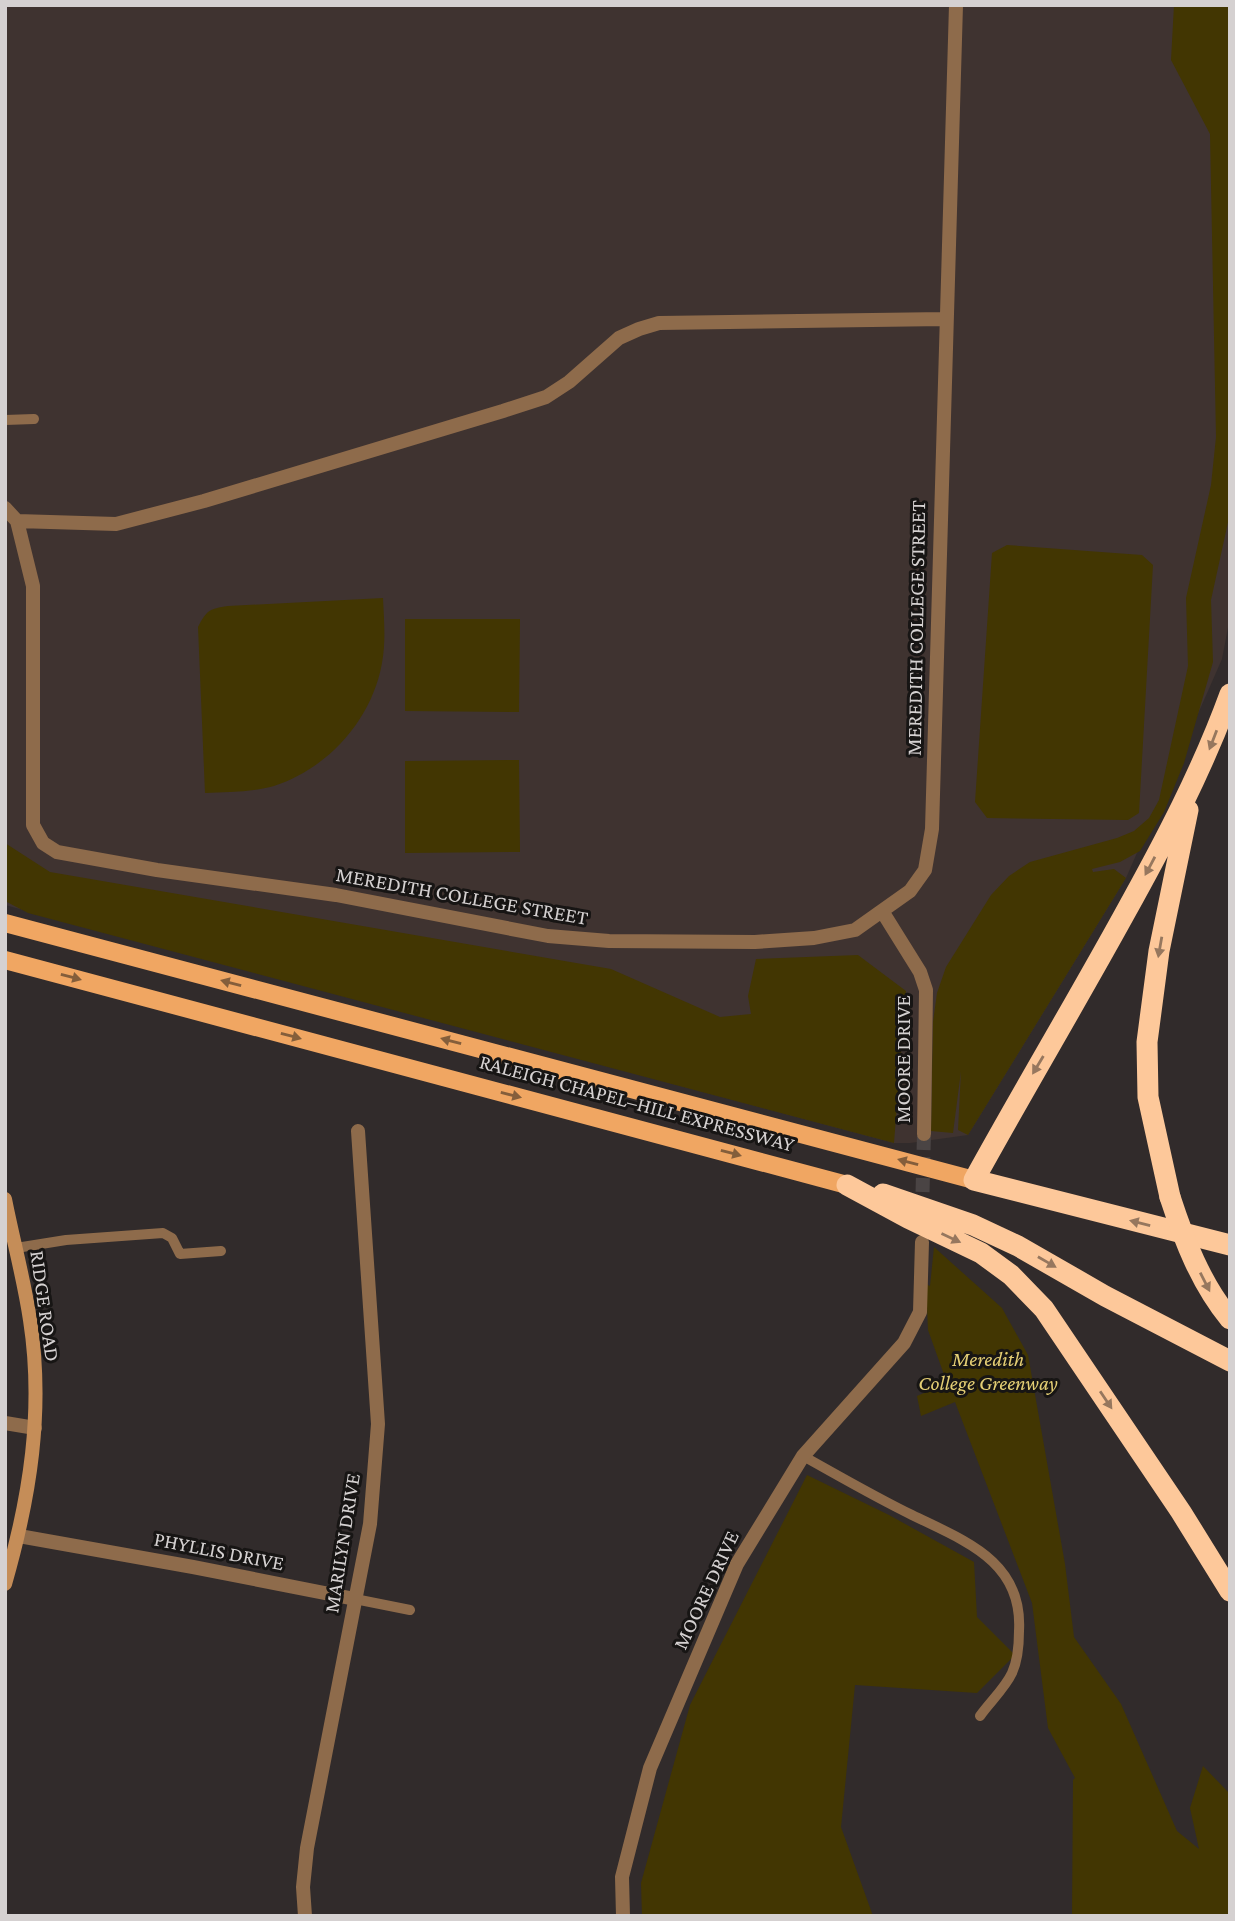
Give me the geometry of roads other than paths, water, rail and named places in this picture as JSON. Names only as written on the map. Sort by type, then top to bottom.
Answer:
[{"type":"highway","points":[[974,1180],[1096,966],[1194,785],[1230,694]]},
{"type":"highway","points":[[1194,785],[1158,951],[1147,1042],[1148,1097],[1170,1197],[1193,1258],[1214,1300],[1230,1319]]},
{"type":"highway","name":"RALEIGH CHAPEL–HILL EXPRESSWAY","points":[[974,1180],[1230,1245]]},
{"type":"highway","points":[[847,1185],[981,1253],[1011,1275],[1044,1309],[1181,1512],[1230,1591]]},
{"type":"highway","name":"RALEIGH CHAPEL–HILL EXPRESSWAY","points":[[847,1185],[877,1192],[973,1225],[1018,1246],[1230,1361]]},
{"type":"main road","name":"RALEIGH CHAPEL–HILL EXPRESSWAY","points":[[5,923],[974,1180]]},
{"type":"main road","name":"RALEIGH CHAPEL–HILL EXPRESSWAY","points":[[5,960],[847,1185]]},
{"type":"street","name":"MEREDITH COLLEGE STREET","points":[[5,508],[17,521],[33,586],[33,825],[43,843],[57,852],[157,870],[336,895],[548,936],[609,941],[755,942],[814,938],[855,930],[910,891],[925,870],[932,829],[956,5]]},
{"type":"street","points":[[17,521],[116,524],[204,501],[503,411],[546,397],[620,338],[659,323],[700,320],[945,319]]},
{"type":"street","name":"MOORE DRIVE","points":[[882,911],[920,972],[926,990],[924,1134]]},
{"type":"street","name":"MARILYN DRIVE","points":[[305,1916],[303,1887],[307,1848],[370,1524],[378,1424],[358,1131]]},
{"type":"street","name":"RIDGE ROAD","points":[[5,1199],[31,1326],[35,1428],[31,1474],[19,1536],[5,1584]]},
{"type":"street","name":"MOORE DRIVE","points":[[623,1916],[622,1877],[650,1768],[737,1564],[803,1456],[904,1343],[920,1312],[922,1242]]},
{"type":"street","points":[[5,1423],[35,1428]]},
{"type":"street","name":"PHYLLIS DRIVE","points":[[19,1536],[355,1599]]},
{"type":"lane","points":[[5,420],[34,419]]},
{"type":"lane","points":[[16,1248],[66,1240],[163,1233],[172,1238],[180,1254],[221,1251]]},
{"type":"lane","points":[[803,1456],[909,1514],[967,1541],[994,1560],[1016,1594],[1020,1615],[1018,1650],[1012,1673],[980,1716]]},
{"type":"lane","name":"PHYLLIS DRIVE","points":[[355,1599],[410,1610]]},
{"type":"tunnel","points":[[922,1213],[924,1134]]},
{"type":"park label","name":"Meredith College Greenway","points":[[988,1371]]}]
